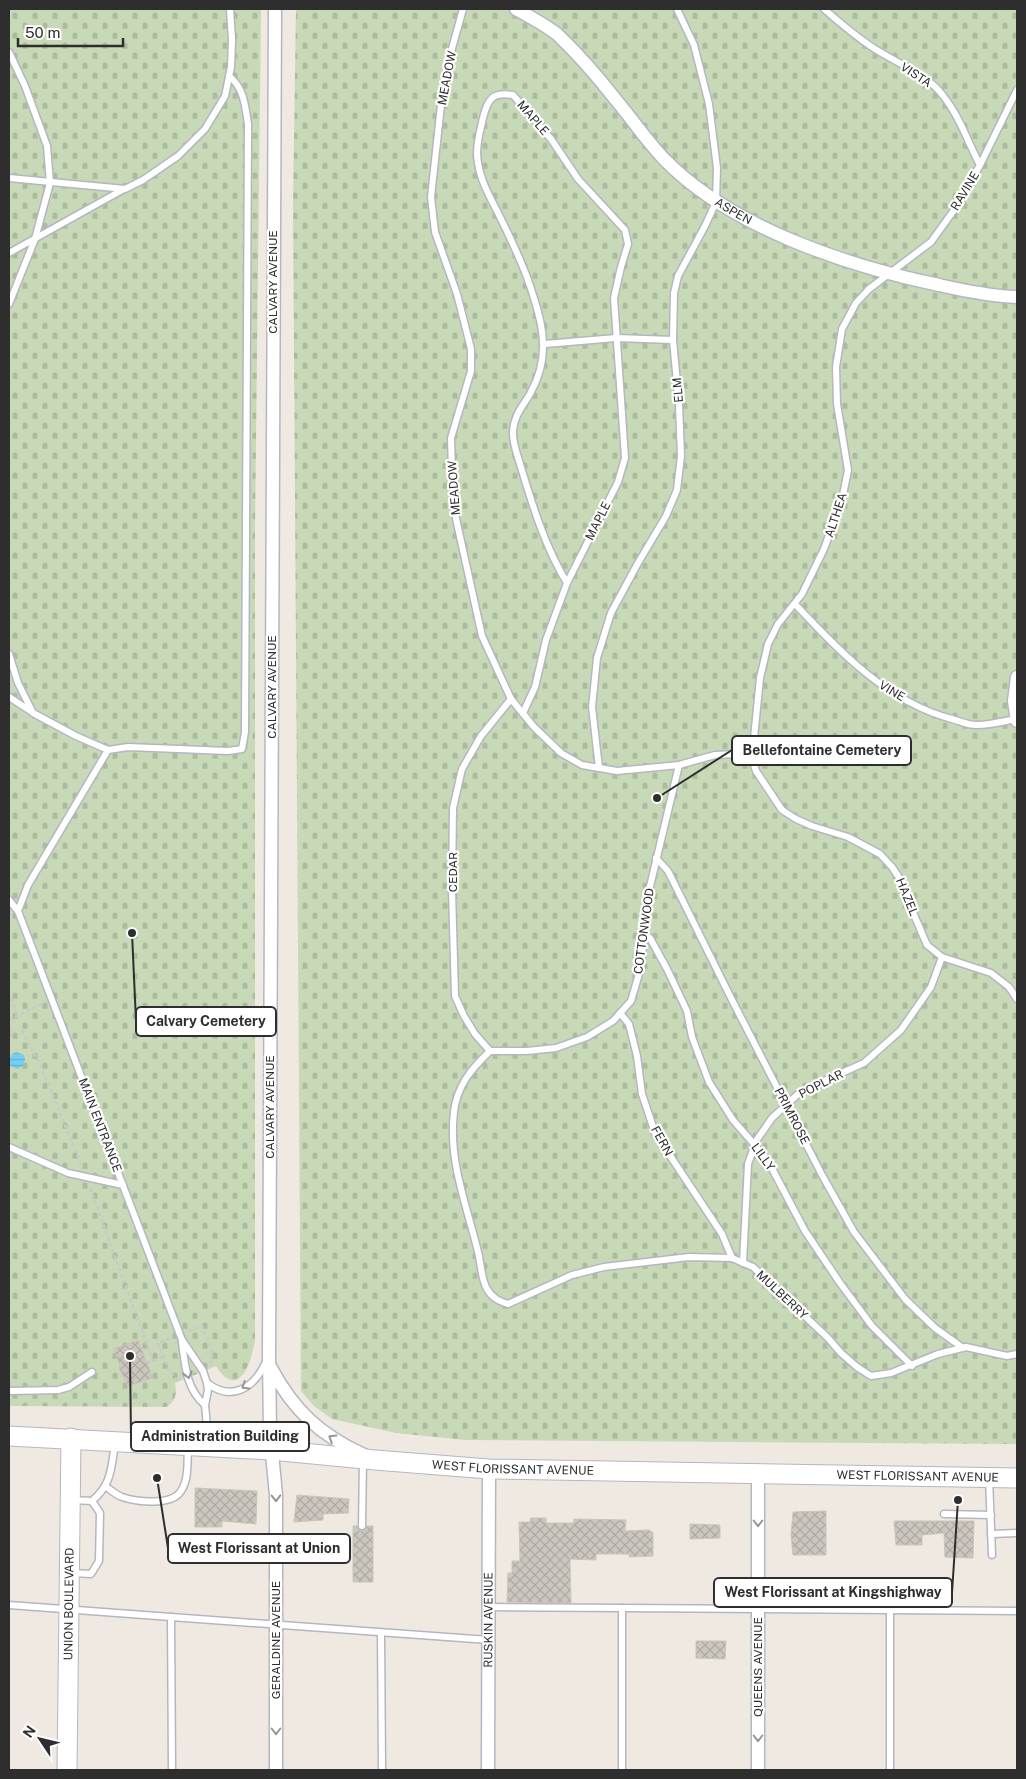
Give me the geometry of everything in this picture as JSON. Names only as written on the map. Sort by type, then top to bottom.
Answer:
[{"type":"main road","name":"WEST FLORISSANT AVENUE","points":[[9,1436],[198,1445],[489,1468],[1017,1478]]},
{"type":"main road","name":"UNION BOULEVARD","points":[[67,1770],[71,1438]]},
{"type":"street","name":"CALVARY AVENUE","points":[[272,1450],[270,1432],[270,1360],[275,9]]},
{"type":"street","name":"ASPEN","points":[[516,9],[556,34],[586,64],[664,159],[716,202],[766,229],[822,252],[889,274],[977,293],[1017,297]]},
{"type":"street","points":[[1017,677],[1014,700],[1017,720]]},
{"type":"street","name":"CALVARY AVENUE","points":[[270,1360],[286,1395],[307,1419],[334,1439],[369,1460]]},
{"type":"street","name":"GERALDINE AVENUE","points":[[272,1450],[276,1495],[276,1770]]},
{"type":"street","name":"RUSKIN AVENUE","points":[[488,1770],[489,1468]]},
{"type":"street","name":"QUEENS AVENUE","points":[[758,1474],[758,1770]]},
{"type":"lane","points":[[9,253],[143,180],[178,156],[205,129],[225,96],[232,40],[230,9]]},
{"type":"lane","name":"MEADOW","points":[[463,9],[451,52],[442,96],[431,197],[435,232],[457,294],[471,349],[471,371],[451,438],[452,505],[482,636],[511,698],[534,727],[561,753],[582,765],[617,771],[679,765],[715,755],[736,754],[752,758]]},
{"type":"lane","name":"ELM","points":[[599,768],[592,707],[597,658],[611,613],[666,516],[677,490],[681,456],[679,405],[673,340],[674,292],[678,276],[716,202],[717,168],[709,104],[694,45],[677,9]]},
{"type":"lane","name":"VISTA","points":[[824,9],[870,47],[930,82],[944,96],[958,118],[980,165]]},
{"type":"lane","points":[[9,52],[25,86],[47,146],[50,183],[35,239],[9,304]]},
{"type":"lane","points":[[9,697],[33,713],[76,736],[108,750],[128,747],[242,749],[244,742],[248,402],[248,124],[245,102],[240,86],[229,76]]},
{"type":"lane","name":"RAVINE","points":[[889,274],[930,242],[957,206],[980,165],[1017,90]]},
{"type":"lane","name":"MAPLE","points":[[523,713],[535,687],[546,640],[567,583],[618,482],[625,458],[614,298],[628,244],[625,230],[578,179],[551,139],[513,95],[500,93],[491,98],[484,111],[478,140],[477,162],[485,186],[516,251],[534,296],[544,344],[541,369],[530,394],[518,411],[513,431],[515,446],[529,495],[557,566],[567,583]]},
{"type":"lane","points":[[9,178],[126,189]]},
{"type":"lane","name":"ALTHEA","points":[[752,758],[760,678],[768,644],[778,624],[802,594],[824,549],[842,500],[848,470],[837,404],[836,367],[842,330],[856,303],[869,289],[889,274]]},
{"type":"lane","points":[[544,344],[616,338],[673,340]]},
{"type":"lane","name":"VINE","points":[[795,604],[828,640],[862,671],[895,694],[940,716],[977,726],[1017,720]]},
{"type":"lane","points":[[9,654],[18,683],[33,713]]},
{"type":"lane","name":"CEDAR","points":[[490,1051],[475,1034],[455,996],[452,891],[453,808],[462,769],[481,736],[511,698]]},
{"type":"lane","points":[[18,911],[28,885],[108,750]]},
{"type":"lane","name":"HAZEL","points":[[752,758],[756,771],[782,810],[796,819],[848,837],[880,854],[902,882],[914,918],[927,945],[942,957],[991,973],[1009,987],[1017,999]]},
{"type":"lane","name":"COTTONWOOD","points":[[490,1051],[527,1051],[556,1048],[588,1037],[613,1021],[631,1001],[641,967],[646,899],[679,765]]},
{"type":"lane","name":"PRIMROSE","points":[[656,858],[668,871],[731,998],[854,1232],[905,1299],[935,1328],[963,1348]]},
{"type":"lane","name":"MAIN ENTRANCE","points":[[9,900],[18,911],[182,1340],[203,1371],[207,1383]]},
{"type":"lane","name":"LILLY","points":[[644,934],[650,938],[687,1011],[692,1038],[709,1082],[734,1120],[766,1159],[805,1231],[840,1283],[872,1326],[912,1366]]},
{"type":"lane","name":"POPLAR","points":[[743,1263],[748,1164],[756,1141],[772,1118],[797,1095],[864,1064],[901,1030],[931,987],[942,957]]},
{"type":"lane","name":"FERN","points":[[620,1013],[629,1024],[637,1056],[642,1094],[655,1134],[722,1234],[732,1258]]},
{"type":"lane","name":"MULBERRY","points":[[490,1051],[472,1067],[460,1088],[454,1111],[452,1136],[453,1158],[479,1255],[485,1287],[499,1301],[508,1304],[572,1275],[604,1266],[689,1257],[732,1258],[753,1267],[847,1358],[871,1376],[891,1373],[938,1354],[966,1347],[1008,1356],[1017,1354]]},
{"type":"lane","points":[[9,1147],[68,1173],[123,1185]]},
{"type":"lane","name":"MAIN ENTRANCE","points":[[182,1340],[185,1363],[192,1390],[197,1399],[205,1405]]},
{"type":"lane","points":[[207,1383],[223,1392],[240,1390],[256,1378],[270,1360]]},
{"type":"lane","points":[[9,1391],[58,1390],[69,1387],[92,1372]]},
{"type":"lane","points":[[106,1486],[121,1497],[160,1502],[173,1499],[180,1493],[207,1426],[205,1405],[208,1390],[207,1383]]},
{"type":"lane","points":[[69,1500],[92,1501],[102,1493],[109,1480],[116,1441]]},
{"type":"lane","points":[[362,1526],[369,1460]]},
{"type":"lane","points":[[989,1478],[992,1555]]},
{"type":"lane","points":[[68,1573],[90,1574],[99,1561],[100,1514],[92,1501]]},
{"type":"lane","points":[[944,1514],[991,1515]]},
{"type":"lane","points":[[991,1534],[1017,1533]]},
{"type":"lane","points":[[9,1605],[489,1640]]},
{"type":"lane","points":[[489,1607],[1017,1611]]},
{"type":"lane","points":[[622,1608],[622,1770]]},
{"type":"lane","points":[[890,1610],[890,1770]]},
{"type":"lane","points":[[171,1617],[172,1770]]},
{"type":"lane","points":[[381,1633],[382,1770]]},
{"type":"path","points":[[9,992],[17,1015]]},
{"type":"path","points":[[9,1020],[52,1000]]},
{"type":"path","points":[[9,1028],[12,1034],[9,1036]]},
{"type":"path","points":[[22,1030],[44,1071],[86,1178],[153,1361]]},
{"type":"path","points":[[147,1363],[163,1357]]},
{"type":"green space","points":[[9,9],[261,9],[255,527],[255,1340],[251,1358],[243,1374],[238,1379],[231,1380],[224,1376],[216,1366],[175,1383],[175,1397],[166,1407],[9,1406]]},
{"type":"green space","points":[[296,9],[1017,9],[1017,1444],[465,1440],[396,1433],[332,1419],[314,1406],[301,1391],[293,205]]},
{"type":"water","points":[[17,1052],[24,1055],[23,1066],[17,1069],[9,1067],[9,1060],[12,1054]]},
{"type":"building","points":[[138,1340],[153,1378],[128,1386],[120,1370],[114,1349]]},
{"type":"building","points":[[195,1488],[257,1491],[256,1524],[222,1521],[222,1527],[195,1527]]},
{"type":"building","points":[[297,1495],[349,1499],[348,1513],[323,1514],[323,1520],[294,1522]]},
{"type":"building","points":[[826,1511],[826,1555],[793,1555],[791,1535],[793,1512]]},
{"type":"building","points":[[531,1518],[546,1518],[546,1523],[574,1523],[574,1519],[626,1520],[625,1531],[649,1530],[653,1533],[653,1556],[629,1557],[629,1554],[596,1554],[596,1560],[570,1559],[571,1603],[507,1602],[508,1573],[512,1573],[512,1561],[520,1561],[519,1522],[530,1522]]},
{"type":"building","points":[[894,1521],[974,1521],[973,1558],[945,1557],[944,1533],[922,1535],[922,1545],[896,1545]]},
{"type":"building","points":[[690,1524],[720,1525],[720,1538],[690,1539]]},
{"type":"building","points":[[353,1526],[357,1526],[362,1531],[367,1526],[373,1526],[373,1582],[353,1582]]},
{"type":"building","points":[[696,1641],[726,1641],[725,1659],[696,1658]]},
{"type":"place","name":"Bellefontaine Cemetery","points":[[657,798]]},
{"type":"place","name":"Calvary Cemetery","points":[[132,933]]},
{"type":"place","name":"Administration Building","points":[[130,1356]]},
{"type":"place","name":"West Florissant at Union","points":[[157,1478]]},
{"type":"place","name":"West Florissant at Kingshighway","points":[[958,1500]]}]
